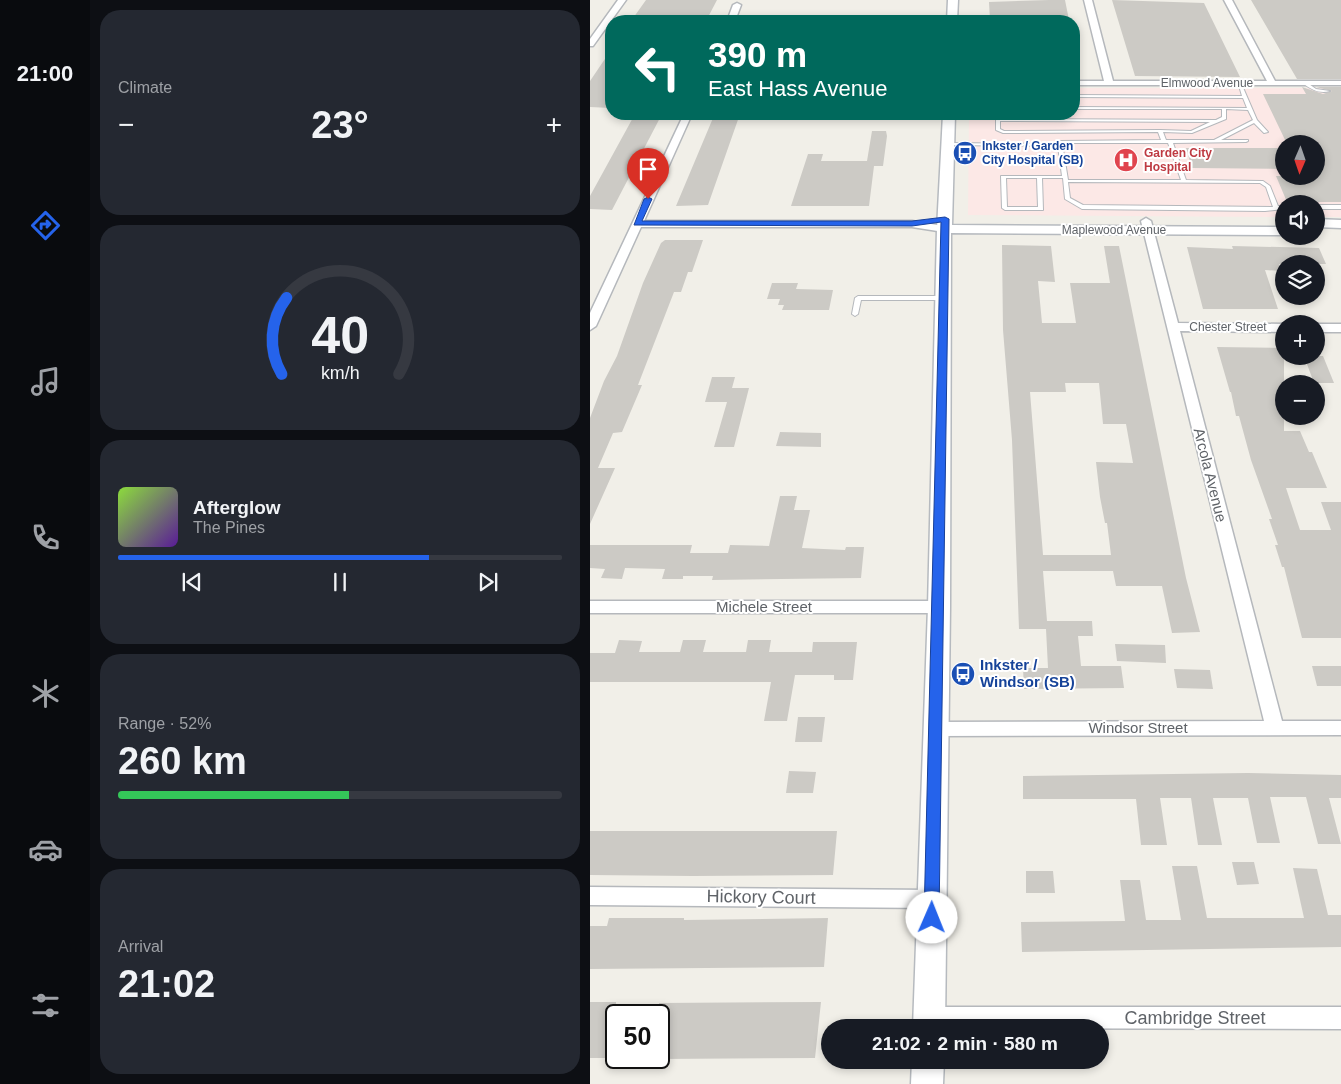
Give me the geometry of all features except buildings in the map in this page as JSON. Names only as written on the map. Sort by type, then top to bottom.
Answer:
[{"type":"main road","points":[[952,15],[953,0]]},
{"type":"main road","points":[[929,1019],[939,607],[943,298],[949,120]]},
{"type":"main road","name":"Maplewood Avenue","points":[[945,224],[1146,220],[1275,223]]},
{"type":"main road","name":"Maplewood Avenue","points":[[1146,220],[1275,230]]},
{"type":"main road","points":[[1325,223],[1341,224]]},
{"type":"main road","points":[[1325,231],[1341,232]]},
{"type":"main road","points":[[927,1084],[928,1069]]},
{"type":"street","points":[[611,15],[622,0]]},
{"type":"street","points":[[1088,0],[1109,83]]},
{"type":"street","points":[[1228,0],[1272,83]]},
{"type":"street","points":[[733,15],[737,5]]},
{"type":"street","points":[[590,44],[605,23]]},
{"type":"street","name":"Elmwood Avenue","points":[[1080,83],[1341,83]]},
{"type":"street","points":[[590,326],[685,120]]},
{"type":"street","name":"Arcola Avenue","points":[[1146,220],[1275,728]]},
{"type":"street","points":[[637,224],[945,224]]},
{"type":"street","name":"Chester Street","points":[[1172,327],[1275,328]]},
{"type":"street","points":[[1325,328],[1341,328]]},
{"type":"street","name":"Michele Street","points":[[590,607],[939,607]]},
{"type":"street","name":"Windsor Street","points":[[936,729],[1341,728]]},
{"type":"street","name":"Hickory Court","points":[[590,896],[932,899]]},
{"type":"street","name":"Cambridge Street","points":[[1109,1021],[1341,1018]]},
{"type":"lane","points":[[1239,83],[1243,97],[1255,121],[1266,132]]},
{"type":"lane","points":[[1305,83],[1315,90],[1328,92]]},
{"type":"lane","points":[[1080,96],[1243,97]]},
{"type":"lane","points":[[1080,108],[1249,109]]},
{"type":"lane","points":[[998,120],[998,130],[1003,132],[1192,132],[1224,118],[1224,108]]},
{"type":"lane","points":[[1080,118],[1218,121]]},
{"type":"lane","points":[[1215,141],[1255,121]]},
{"type":"lane","points":[[1053,132],[1060,144],[1068,199],[1082,207],[1146,220],[1275,207]]},
{"type":"lane","points":[[1160,132],[1164,142]]},
{"type":"lane","points":[[949,144],[1246,141]]},
{"type":"lane","points":[[1170,142],[1184,181]]},
{"type":"lane","points":[[1040,177],[1041,209],[1005,208],[1003,177],[1040,177],[1065,179],[1262,182],[1268,186],[1275,204]]},
{"type":"lane","points":[[1325,207],[1341,207]]},
{"type":"lane","points":[[856,314],[858,298],[943,298]]},
{"type":"shaded area","name":"Garden City Hospital","points":[[1080,88],[1341,88],[1341,217],[1325,217],[1325,195],[1275,195],[1275,217],[968,215],[969,120],[1080,120]]},
{"type":"place","name":"Inkster / Garden City Hospital (SB)","points":[[965,153]]},
{"type":"place","name":"Garden City Hospital","points":[[1126,160]]},
{"type":"place","name":"Inkster / Windsor (SB)","points":[[963,674]]},
{"type":"route","points":[[648,199],[637,224],[912,224],[945,219],[932,918]]}]
